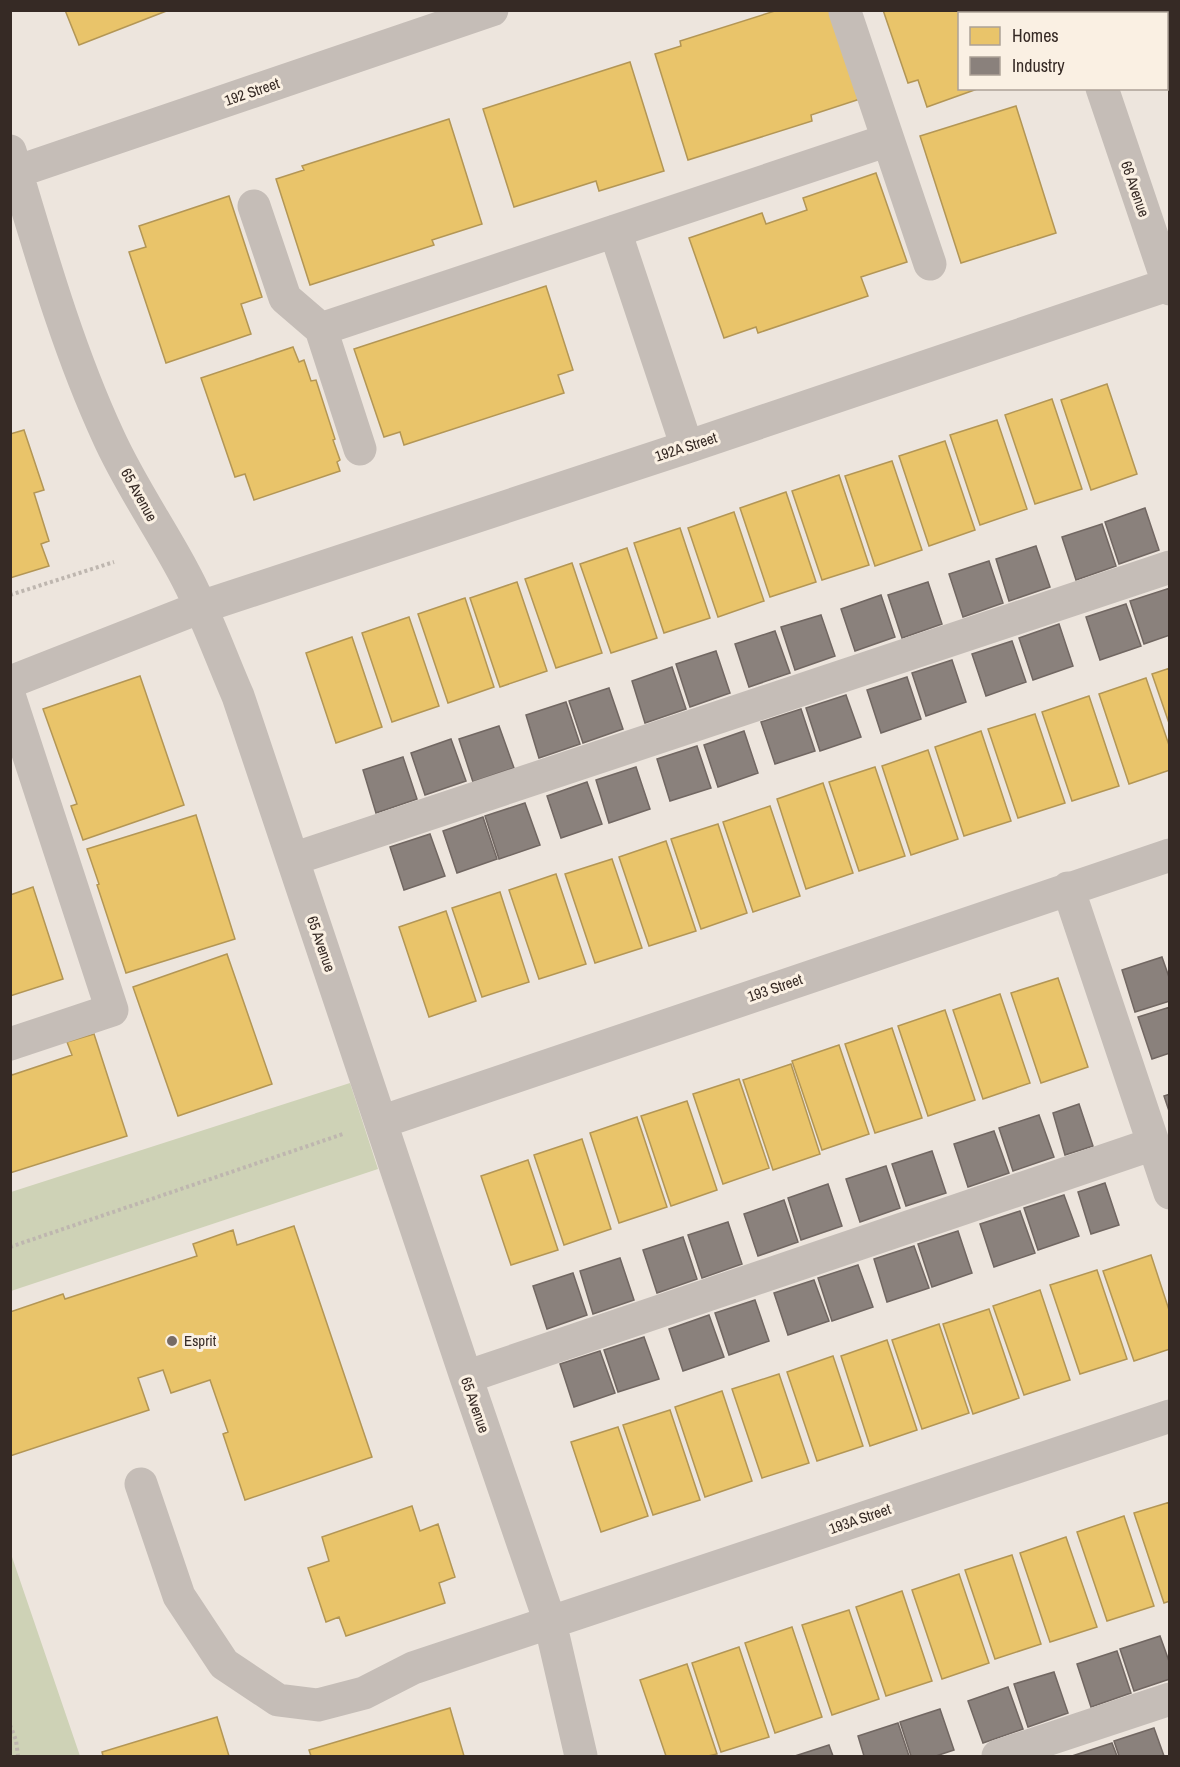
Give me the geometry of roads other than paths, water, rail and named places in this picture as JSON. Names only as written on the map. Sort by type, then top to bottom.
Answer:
[{"type":"street","name":"192 Street","points":[[13,166],[492,10]]},
{"type":"street","points":[[845,12],[930,264]]},
{"type":"street","name":"66 Avenue","points":[[1103,90],[1169,286]]},
{"type":"street","points":[[321,329],[888,140]]},
{"type":"street","name":"65 Avenue","points":[[13,166],[76,357],[108,436],[183,571],[201,607],[238,696],[550,1622],[581,1756]]},
{"type":"street","points":[[254,206],[285,298],[321,329],[360,449]]},
{"type":"street","points":[[615,231],[687,447]]},
{"type":"street","name":"192A Street","points":[[10,682],[201,607],[1169,286]]},
{"type":"street","points":[[293,859],[1170,567]]},
{"type":"street","points":[[10,698],[112,1010],[10,1044]]},
{"type":"street","name":"193 Street","points":[[381,1122],[1170,855]]},
{"type":"street","points":[[1068,888],[1170,1193]]},
{"type":"street","points":[[466,1377],[1153,1144]]},
{"type":"street","name":"193A Street","points":[[141,1484],[178,1596],[224,1664],[278,1700],[318,1705],[364,1693],[413,1668],[1170,1416]]},
{"type":"street","points":[[998,1756],[1170,1699]]},
{"type":"place","name":"Esprit","points":[[172,1341]]}]
